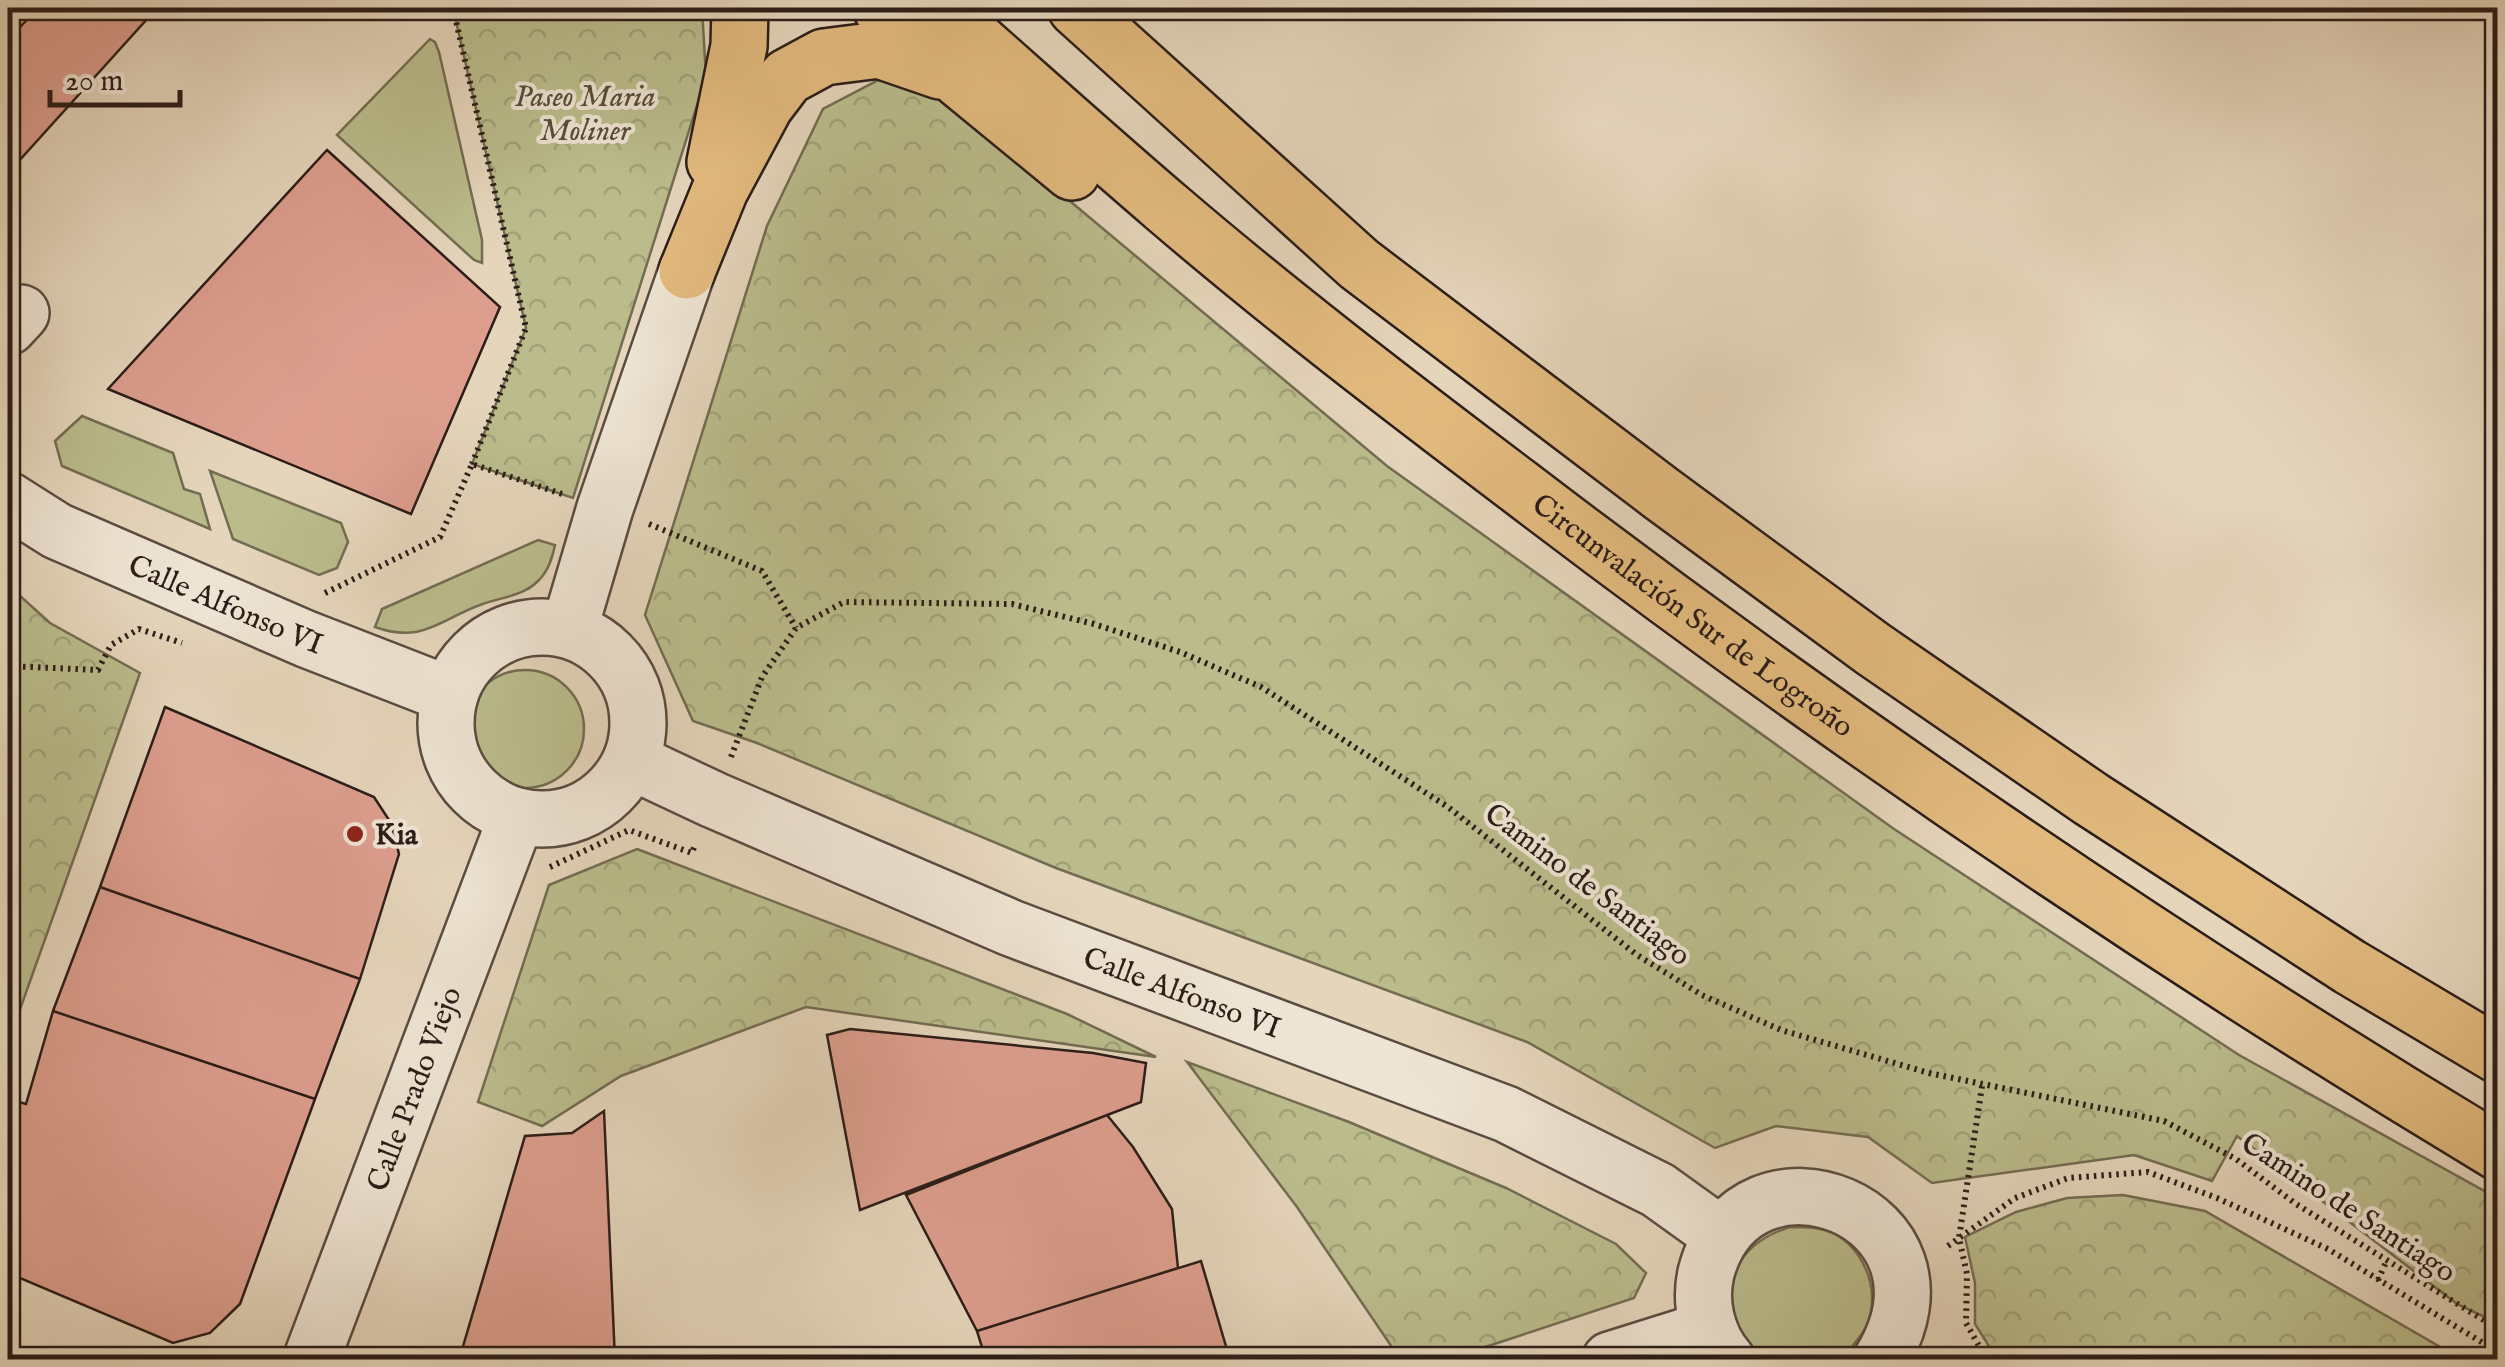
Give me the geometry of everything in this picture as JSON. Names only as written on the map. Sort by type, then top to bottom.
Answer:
[{"type":"highway","points":[[687,272],[740,46],[740,8]]},
{"type":"highway","points":[[882,8],[960,80],[1258,318],[1417,409]]},
{"type":"highway","name":"Circunvalación Sur de Logroño","points":[[940,8],[1168,209],[1417,409],[1675,606],[2021,848],[2319,1044],[2498,1152]]},
{"type":"highway","points":[[1076,8],[1358,264],[1692,516],[1873,649],[2091,800],[2350,967],[2498,1055]]},
{"type":"highway","points":[[687,272],[720,190],[765,106],[787,77],[824,57],[879,50],[912,59],[960,80]]},
{"type":"street","points":[[568,630],[605,508],[687,272]]},
{"type":"street","name":"Calle Alfonso VI","points":[[8,500],[58,531],[306,639],[450,694]]},
{"type":"street","points":[[539,626],[568,630],[598,644],[621,667],[635,696],[639,729],[631,760],[617,784],[597,802],[572,815],[545,819],[517,816],[489,803],[466,782],[452,755],[446,725],[450,694],[462,668],[483,646],[509,632],[539,626]]},
{"type":"street","name":"Calle Alfonso VI","points":[[631,760],[1010,928],[1506,1114],[1658,1190],[1722,1236]]},
{"type":"street","name":"Calle Prado Viejo","points":[[312,1360],[517,816]]},
{"type":"street","points":[[1610,1360],[1718,1344],[1704,1305],[1704,1281],[1710,1257],[1722,1236],[1745,1214],[1774,1200],[1805,1196],[1836,1201],[1864,1217],[1886,1240],[1900,1268],[1904,1300],[1898,1331],[1882,1359]]},
{"type":"path","points":[[306,639],[324,593],[440,536],[526,328],[452,8]]},
{"type":"path","points":[[472,464],[605,508],[762,572],[796,628]]},
{"type":"path","name":"Camino de Santiago","points":[[727,766],[762,677],[796,628],[844,602],[1012,604],[1094,624],[1180,652],[1260,687],[1448,807],[1637,955],[1702,995],[1780,1030],[1982,1086],[2164,1120],[2236,1159],[2296,1204],[2498,1329]]},
{"type":"path","points":[[8,666],[98,670],[111,645],[139,629],[195,648]]},
{"type":"path","points":[[539,872],[629,830],[692,853],[698,839]]},
{"type":"path","points":[[1982,1086],[1959,1238],[1967,1274],[1966,1323],[1987,1360]]},
{"type":"path","points":[[1948,1246],[2014,1198],[2068,1178],[2148,1172],[2217,1198],[2328,1249],[2498,1352]]},
{"type":"path","points":[[2378,1280],[2387,1260]]},
{"type":"green space","name":"Paseo Maria Moliner","points":[[453,8],[702,8],[706,77],[573,498],[472,464],[526,328]]},
{"type":"green space","points":[[430,39],[439,52],[482,240],[482,263],[474,260],[337,135]]},
{"type":"green space","points":[[892,73],[943,95],[1387,466],[1894,829],[2239,1055],[2497,1198],[2497,1323],[2457,1304],[2237,1136],[2212,1181],[2134,1155],[1932,1183],[1868,1137],[1776,1126],[1715,1148],[1527,1042],[1056,868],[757,743],[693,721],[645,615],[767,226],[823,109]]},
{"type":"green space","points":[[82,416],[173,453],[184,489],[200,494],[210,529],[62,466],[55,441]]},
{"type":"green space","points":[[210,471],[341,523],[348,542],[337,568],[319,575],[233,539]]},
{"type":"green space","points":[[538,540],[555,545],[554,550],[544,574],[525,590],[418,631],[391,632],[375,627],[382,609]]},
{"type":"green space","points":[[8,585],[50,623],[140,673],[8,1043]]},
{"type":"green space","points":[[525,670],[548,674],[567,687],[580,706],[584,729],[580,752],[567,771],[548,784],[525,788],[502,784],[483,771],[470,752],[466,729],[470,706],[483,687],[502,674]]},
{"type":"green space","points":[[637,849],[1067,1014],[1156,1057],[806,1007],[621,1076],[542,1126],[478,1102],[549,885]]},
{"type":"green space","points":[[1187,1062],[1349,1122],[1506,1188],[1616,1244],[1646,1273],[1634,1298],[1449,1359],[1400,1359],[1297,1207]]},
{"type":"green space","points":[[2123,1195],[2205,1211],[2461,1359],[1997,1359],[1975,1324],[1975,1283],[1965,1237],[2016,1212],[2067,1198]]},
{"type":"green space","points":[[1790,1227],[1835,1234],[1858,1254],[1870,1282],[1871,1312],[1866,1326],[1851,1348],[1835,1359],[1781,1359],[1760,1353],[1744,1339],[1733,1314],[1730,1297],[1737,1267],[1758,1243]]},
{"type":"building","points":[[38,8],[157,8],[8,173],[8,40]]},
{"type":"building","points":[[327,150],[500,307],[411,514],[108,389]]},
{"type":"building","points":[[165,707],[374,797],[391,823],[399,854],[360,979],[100,887]]},
{"type":"building","points":[[100,887],[360,979],[315,1099],[53,1011]]},
{"type":"building","points":[[53,1011],[315,1099],[240,1304],[210,1333],[173,1343],[8,1273],[8,1099],[26,1104]]},
{"type":"building","points":[[850,1029],[1093,1053],[1146,1063],[1141,1102],[860,1210],[827,1035]]},
{"type":"building","points":[[604,1111],[615,1360],[459,1360],[525,1136],[572,1133]]},
{"type":"building","points":[[1107,1115],[1133,1147],[1172,1209],[1178,1268],[977,1331],[906,1195]]},
{"type":"building","points":[[1201,1261],[1230,1360],[986,1360],[977,1331]]},
{"type":"place","name":"Kia","points":[[355,834]]}]
